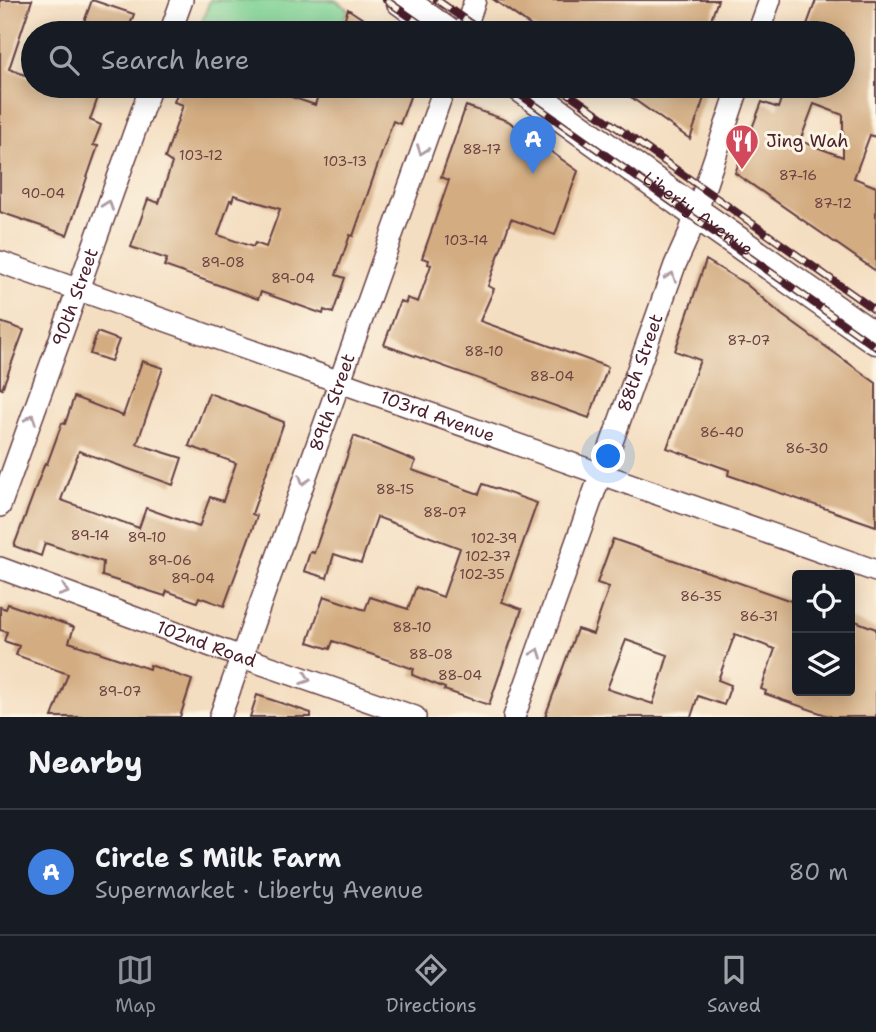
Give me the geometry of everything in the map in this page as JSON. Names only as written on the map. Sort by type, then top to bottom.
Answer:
[{"type":"street","points":[[174,21],[182,0]]},
{"type":"street","points":[[401,0],[430,21]]},
{"type":"street","points":[[468,21],[475,0]]},
{"type":"street","points":[[762,21],[770,0]]},
{"type":"street","name":"90th Street","points":[[0,506],[147,98]]},
{"type":"street","name":"89th Street","points":[[220,717],[441,98]]},
{"type":"street","name":"Liberty Avenue","points":[[537,98],[876,339]]},
{"type":"street","name":"88th Street","points":[[513,717],[689,234],[735,98]]},
{"type":"street","name":"103rd Avenue","points":[[0,262],[876,571]]},
{"type":"street","name":"102nd Road","points":[[0,568],[415,717]]},
{"type":"green space","points":[[210,0],[335,0],[348,9],[344,21],[202,21]]},
{"type":"building","points":[[0,0],[32,0],[25,21],[21,21],[21,33],[9,69],[21,74],[21,98],[98,98],[90,120],[101,125],[93,145],[98,146],[67,235],[0,212]]},
{"type":"building","points":[[92,0],[134,14],[131,21],[84,21]]},
{"type":"building","points":[[494,0],[718,0],[710,21],[524,21]]},
{"type":"building","points":[[816,0],[876,0],[876,137],[870,135],[854,178],[876,187],[876,271],[735,173],[762,102],[778,108],[781,98],[855,98],[855,21],[808,21]],"holes":[[[814,104],[843,115],[843,157],[800,141]]]},
{"type":"building","points":[[348,9],[366,21],[344,21]]},
{"type":"building","points":[[176,98],[294,98],[315,105],[317,98],[410,98],[400,124],[393,121],[353,236],[350,235],[336,275],[345,278],[333,313],[324,310],[323,314],[261,292],[258,299],[164,266],[167,259],[131,247],[148,199],[159,203],[172,163],[165,158],[183,105],[174,102]],"holes":[[[234,195],[280,209],[266,247],[255,243],[253,247],[218,235]]]},
{"type":"building","points":[[632,98],[704,98],[690,139]]},
{"type":"building","points":[[466,106],[508,121],[578,171],[555,235],[511,219],[488,286],[494,289],[480,321],[608,367],[589,418],[384,345],[400,301],[406,303],[407,298],[418,302],[431,265],[428,264],[429,260],[422,258],[449,180],[441,177]]},
{"type":"building","points":[[706,260],[746,284],[782,315],[876,383],[876,526],[728,475],[729,470],[667,448],[700,360],[675,351]]},
{"type":"building","points":[[0,322],[24,330],[2,389],[0,388]]},
{"type":"building","points":[[97,332],[119,340],[111,361],[90,354]]},
{"type":"building","points":[[142,361],[163,368],[137,444],[182,458],[173,485],[79,451],[61,500],[139,528],[146,508],[199,527],[210,497],[223,501],[236,463],[189,446],[209,393],[284,422],[252,514],[257,516],[224,606],[199,597],[197,602],[167,591],[165,596],[102,576],[103,562],[45,543],[41,556],[14,546],[45,463],[47,464],[62,423],[65,424],[74,397],[123,416]]},
{"type":"building","points":[[354,436],[416,461],[412,470],[479,494],[483,484],[537,503],[502,602],[522,609],[489,705],[444,690],[445,688],[412,675],[414,669],[333,641],[330,649],[308,642],[324,596],[365,610],[370,597],[408,609],[416,587],[443,597],[460,548],[377,517],[361,563],[334,554],[327,578],[304,571],[310,552],[314,553]]},
{"type":"building","points":[[613,539],[792,601],[792,696],[855,696],[855,621],[876,629],[876,717],[832,717],[765,694],[766,691],[761,689],[775,649],[735,634],[718,680],[731,685],[724,705],[698,696],[691,717],[545,717],[577,629],[593,634],[609,587],[597,583]],"holes":[[[626,640],[668,655],[653,704],[607,689]]]},
{"type":"building","points":[[8,604],[74,627],[69,642],[149,669],[150,665],[192,680],[180,717],[52,717],[68,674],[16,655],[19,646],[4,641],[7,632],[0,630],[0,607],[6,609]]},
{"type":"building","points":[[257,695],[311,713],[311,717],[250,717]]},
{"type":"railway","points":[[386,0],[416,21]]},
{"type":"railway","points":[[437,0],[467,21]]},
{"type":"railway","points":[[525,98],[876,347]]},
{"type":"railway","points":[[575,98],[876,311]]},
{"type":"place","name":"Jing Wah","points":[[742,171]]},
{"type":"place","name":"Circle S Milk Farm","points":[[533,174]]}]
